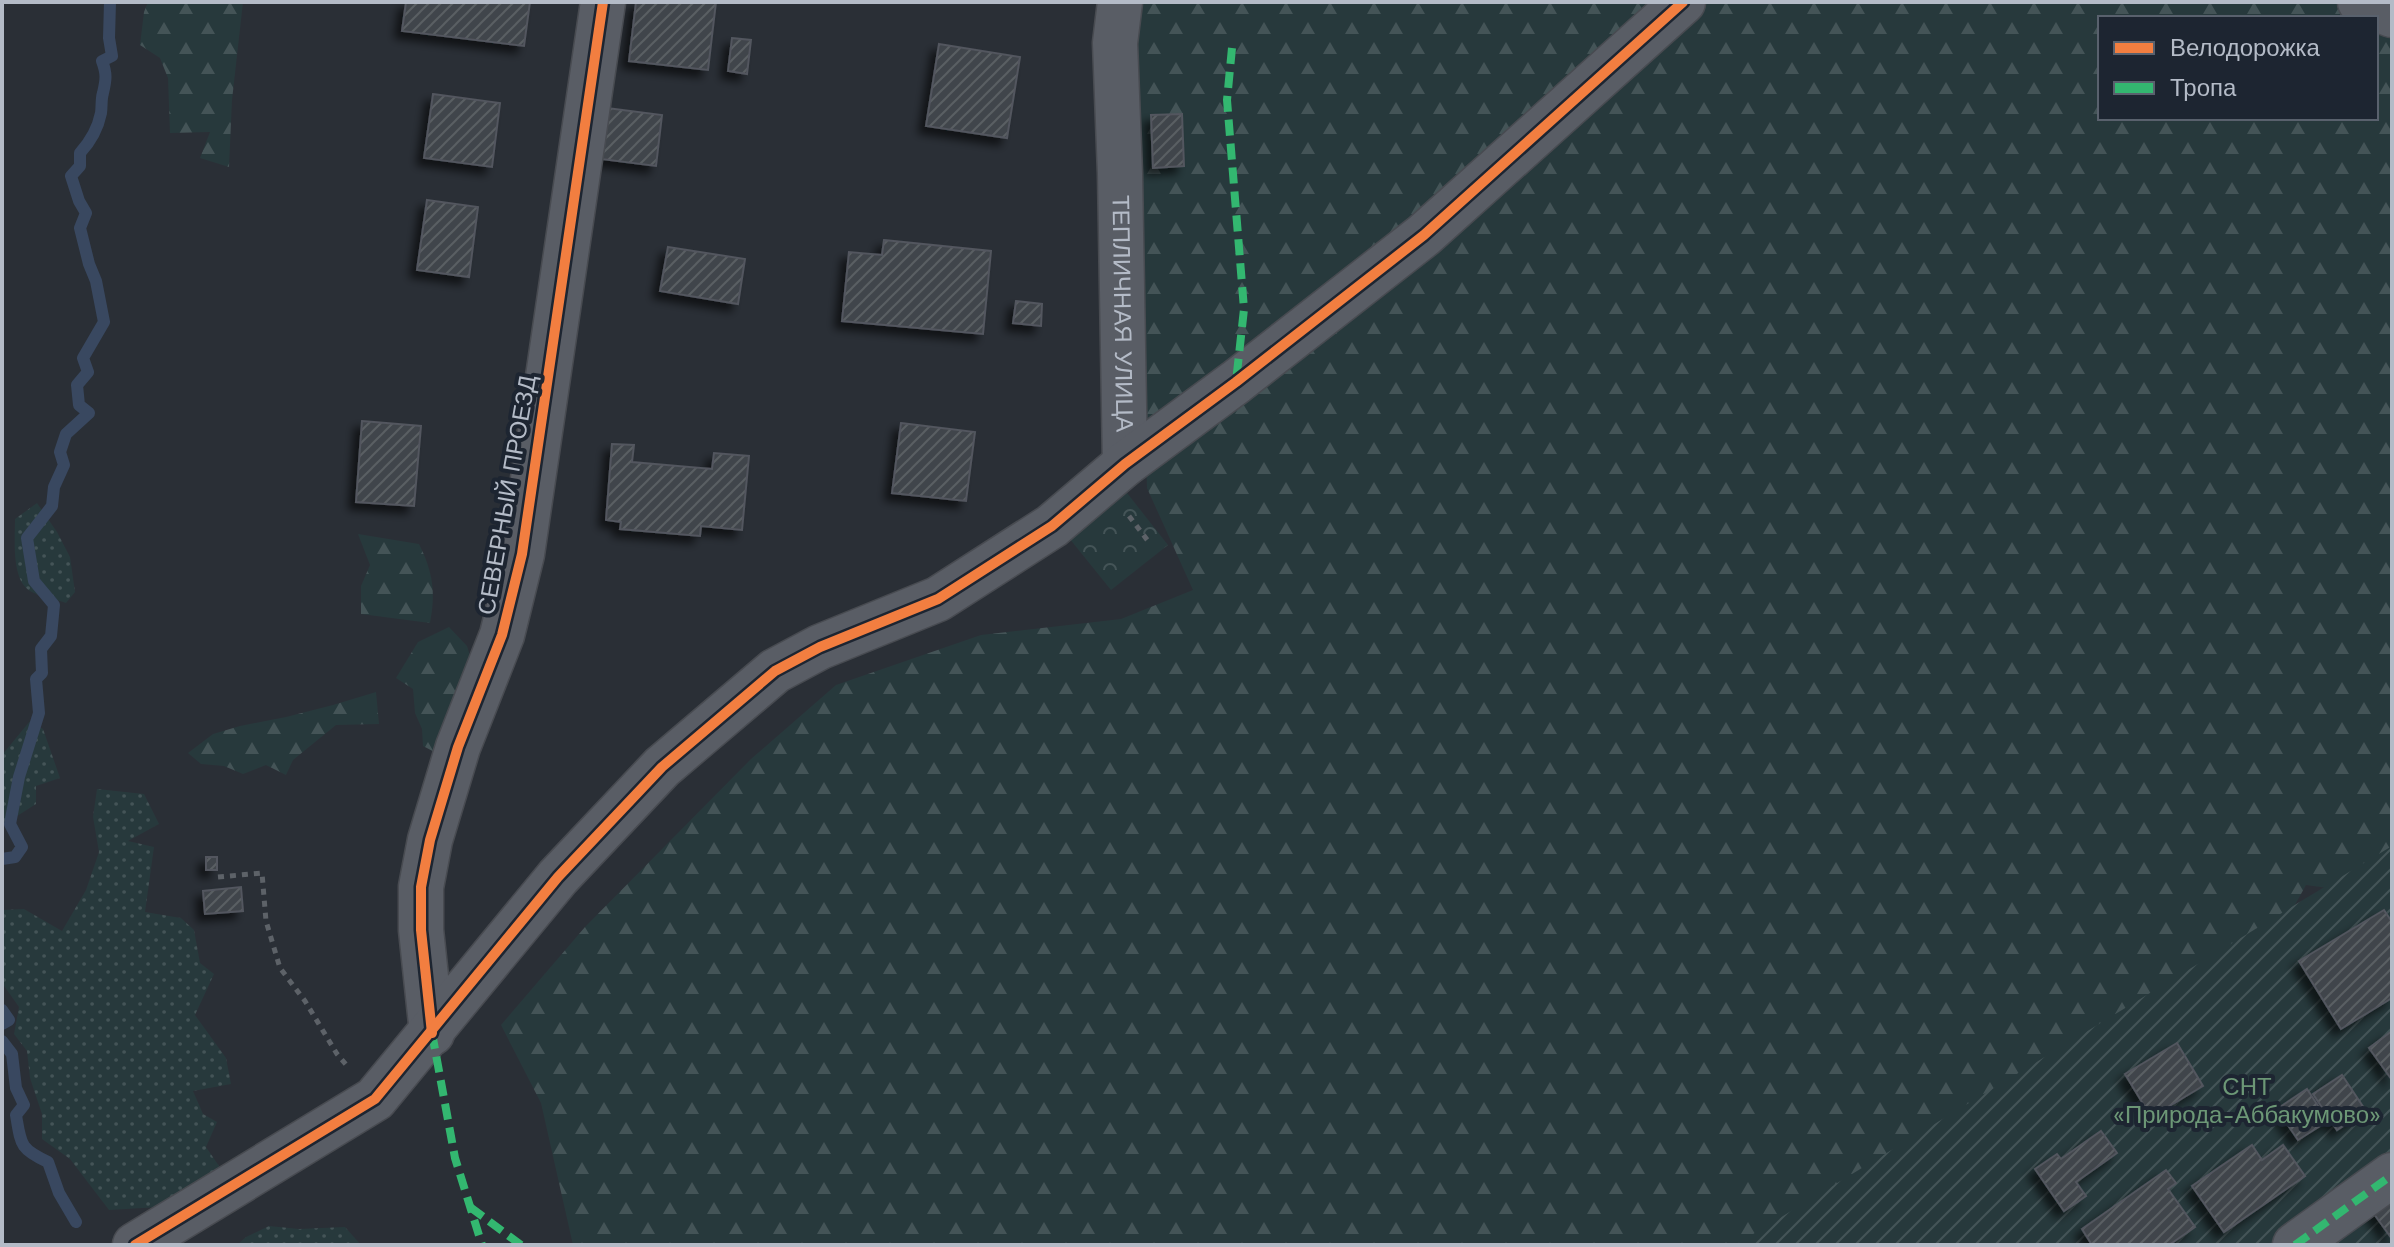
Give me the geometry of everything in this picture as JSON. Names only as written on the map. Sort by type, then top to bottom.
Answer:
[{"type":"street","name":"СЕВЕРНЫЙ ПРОЕЗД","points":[[432,1033],[421,930],[421,887],[430,840],[458,747],[502,635],[522,554],[603,2]]},
{"type":"street","name":"ТЕПЛИЧНАЯ УЛИЦА","points":[[135,1245],[375,1099],[558,877],[662,767],[775,671],[820,647],[938,599],[1052,526],[1125,464],[1115,43],[1120,2]]},
{"type":"street","points":[[1125,464],[1424,235],[1683,2]]},
{"type":"street","points":[[2360,2],[2392,15]]},
{"type":"street","points":[[2295,1245],[2392,1175]]},
{"type":"path","points":[[1125,511],[1148,541]]},
{"type":"path","points":[[218,877],[262,873],[266,921],[280,968],[305,1001],[337,1054]]},
{"type":"green space","points":[[148,2],[243,2],[232,100],[229,167],[200,158],[210,132],[170,133],[168,78],[160,58],[140,45]]},
{"type":"green space","points":[[1140,2],[2392,2],[2392,897],[2306,885],[2245,995],[1943,1245],[573,1245],[541,1103],[501,1025],[585,927],[751,759],[836,685],[981,635],[1121,619],[1193,590],[1147,488],[1134,33]]},
{"type":"green space","points":[[1127,493],[1168,545],[1111,590],[1069,538]]},
{"type":"green space","points":[[37,503],[70,557],[75,592],[66,603],[30,591],[24,586],[17,568],[15,519]]},
{"type":"green space","points":[[358,534],[419,544],[432,583],[430,623],[361,614],[361,586],[370,565]]},
{"type":"green space","points":[[449,627],[467,646],[474,669],[444,757],[423,746],[413,689],[396,678],[418,642]]},
{"type":"green space","points":[[376,692],[379,724],[336,725],[293,760],[286,775],[266,765],[243,774],[224,766],[201,764],[188,753],[213,734]]},
{"type":"green space","points":[[30,721],[43,729],[60,778],[36,786],[36,804],[3,825],[2,755]]},
{"type":"green space","points":[[97,789],[144,794],[159,824],[128,841],[154,847],[145,912],[181,918],[194,930],[200,963],[214,974],[195,1015],[226,1058],[231,1084],[193,1091],[203,1114],[217,1122],[206,1147],[219,1166],[220,1177],[159,1207],[109,1210],[70,1159],[42,1139],[42,1114],[30,1078],[27,1051],[14,1034],[19,1007],[2,983],[2,910],[24,909],[62,931],[86,890],[99,852],[93,817]]},
{"type":"green space","name":"СНТ «Природа-Аббакумово»","points":[[2392,846],[2392,1245],[1735,1245]]},
{"type":"green space","points":[[269,1226],[299,1229],[345,1227],[361,1245],[237,1245]]},
{"type":"building","points":[[406,2],[530,2],[524,46],[402,31]]},
{"type":"building","points":[[636,2],[716,2],[708,70],[629,61]]},
{"type":"building","points":[[732,38],[751,40],[747,74],[728,71]]},
{"type":"building","points":[[939,44],[1020,57],[1007,138],[926,126]]},
{"type":"building","points":[[433,94],[500,103],[492,167],[424,158]]},
{"type":"building","points":[[607,108],[662,115],[656,166],[601,159]]},
{"type":"building","points":[[1182,114],[1184,166],[1153,168],[1151,115]]},
{"type":"building","points":[[427,200],[478,207],[469,277],[417,270]]},
{"type":"building","points":[[884,240],[991,251],[983,334],[842,321],[849,252],[882,255]]},
{"type":"building","points":[[668,247],[745,259],[738,304],[660,291]]},
{"type":"building","points":[[1016,301],[1042,304],[1041,326],[1013,323]]},
{"type":"building","points":[[362,421],[421,426],[414,506],[356,502]]},
{"type":"building","points":[[901,423],[975,432],[966,501],[892,493]]},
{"type":"building","points":[[612,444],[634,445],[632,462],[712,469],[714,453],[749,456],[742,530],[701,526],[700,536],[620,529],[621,522],[606,520]]},
{"type":"building","points":[[206,857],[217,857],[217,870],[206,870]]},
{"type":"building","points":[[241,887],[243,911],[205,914],[203,891]]},
{"type":"building","points":[[2384,910],[2392,922],[2392,998],[2341,1029],[2299,961]]},
{"type":"building","points":[[2392,1031],[2392,1080],[2369,1048]]},
{"type":"building","points":[[2177,1043],[2203,1086],[2151,1117],[2125,1074]]},
{"type":"building","points":[[2342,1075],[2366,1111],[2337,1130],[2313,1094]]},
{"type":"building","points":[[2307,1089],[2328,1121],[2298,1140],[2277,1109]]},
{"type":"building","points":[[2101,1131],[2117,1153],[2076,1182],[2086,1196],[2064,1211],[2035,1169],[2057,1154],[2061,1159]]},
{"type":"building","points":[[2252,1145],[2262,1160],[2283,1145],[2305,1176],[2224,1232],[2192,1186]]},
{"type":"building","points":[[2166,1170],[2176,1183],[2168,1189],[2195,1227],[2169,1245],[2092,1245],[2082,1229]]},
{"type":"building","points":[[2392,1190],[2392,1239],[2369,1207]]},
{"type":"waterway","points":[[2,859],[15,857],[22,847],[10,824],[19,777],[39,713],[36,679],[42,673],[41,649],[51,636],[54,605],[34,581],[27,538],[52,506],[54,487],[64,465],[60,452],[66,434],[89,413],[79,405],[77,385],[88,372],[83,358],[104,322],[80,228],[86,213],[71,176],[80,166],[80,153],[93,134],[101,113],[106,77],[102,61],[112,56],[110,2]]},
{"type":"waterway","points":[[2,1010],[9,1020],[2,1024]]},
{"type":"waterway","points":[[2,1041],[12,1054],[16,1088],[24,1105],[16,1115],[23,1145],[48,1162],[59,1193],[76,1222]]},
{"type":"marked path","points":[[1232,48],[1227,100],[1244,309],[1236,382]]},
{"type":"marked path","points":[[432,1033],[455,1158],[482,1245]]},
{"type":"marked path","points":[[2295,1245],[2392,1175]]},
{"type":"marked path","points":[[470,1207],[521,1245]]},
{"type":"cycle path","points":[[432,1033],[421,930],[421,887],[430,840],[458,747],[502,635],[522,554],[603,2]]},
{"type":"cycle path","points":[[135,1245],[375,1099],[558,877],[662,767],[775,671],[820,647],[938,599],[1052,526],[1125,464],[1424,235],[1683,2]]}]
